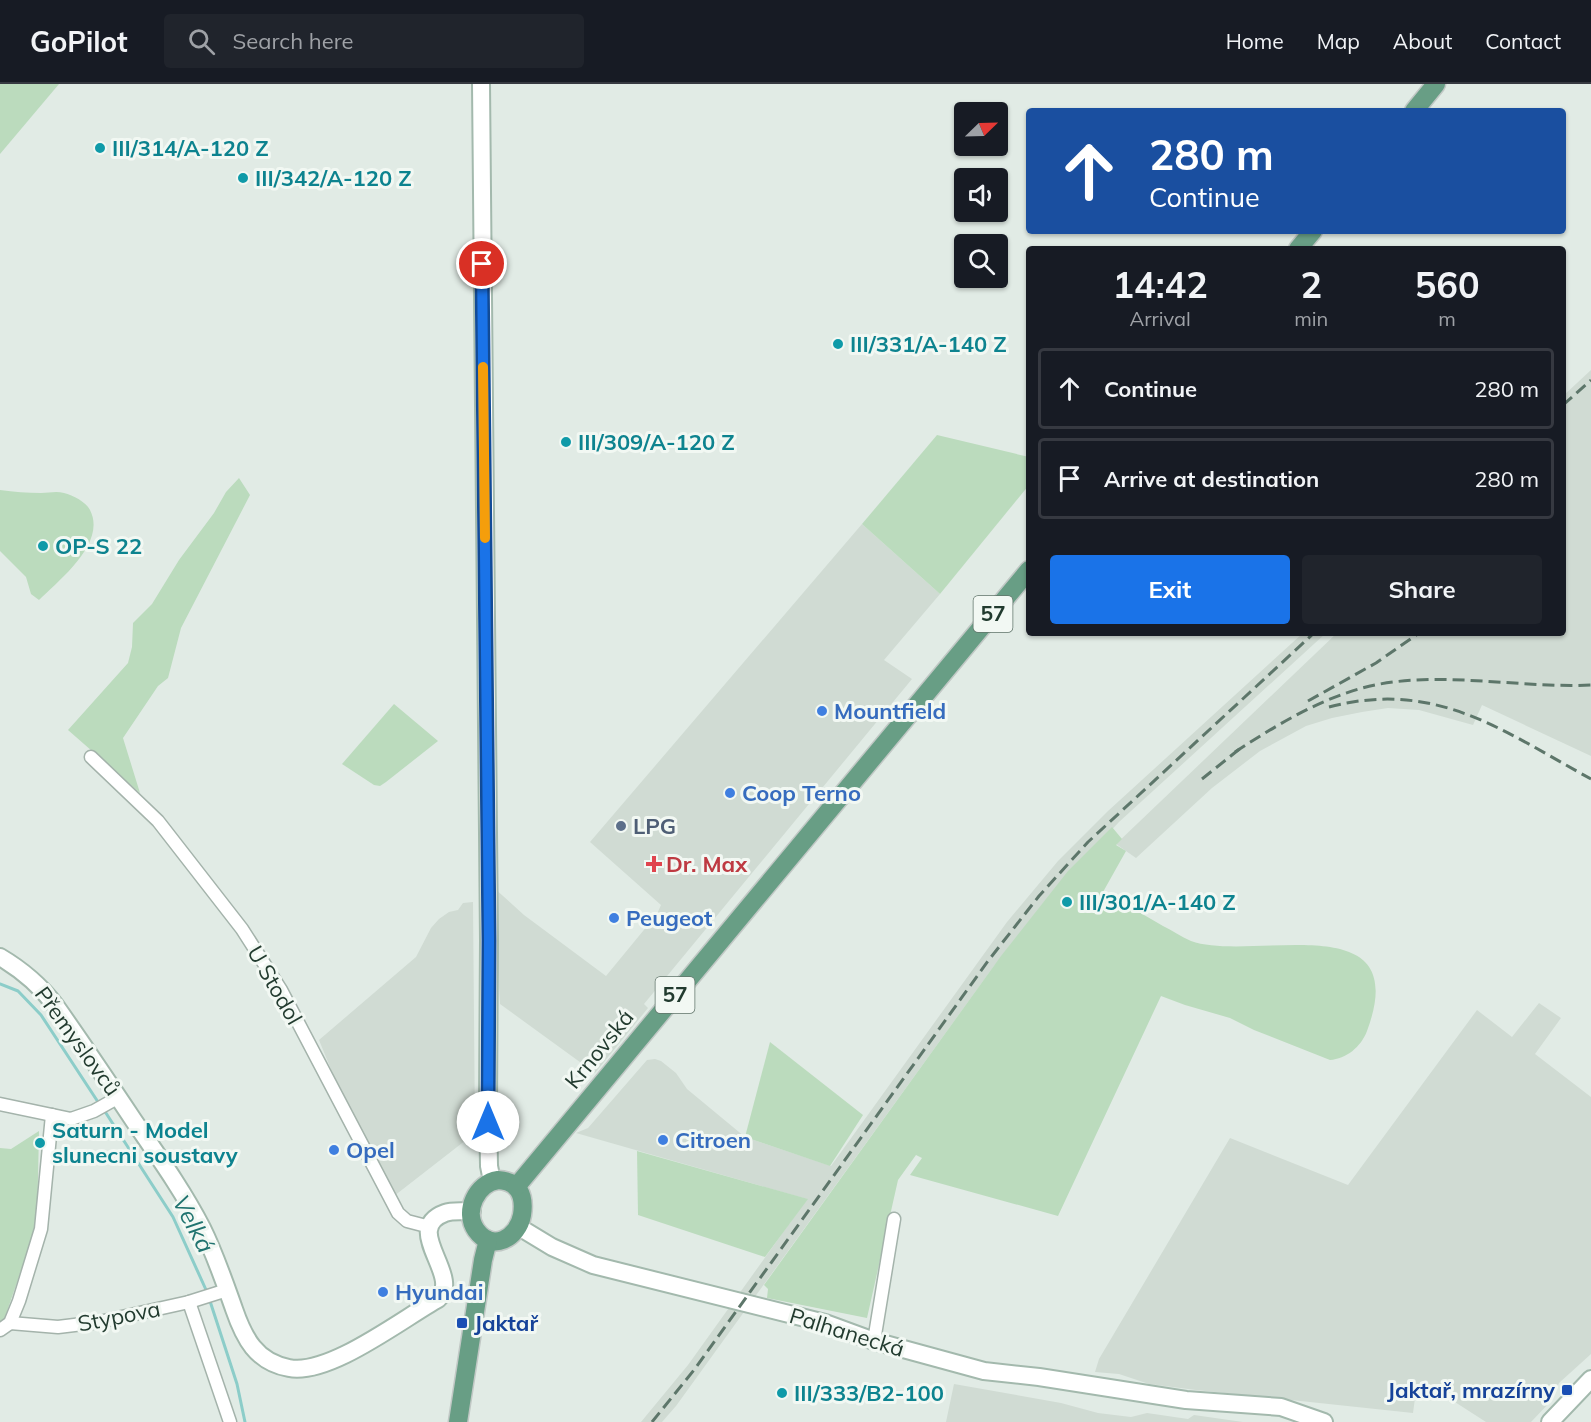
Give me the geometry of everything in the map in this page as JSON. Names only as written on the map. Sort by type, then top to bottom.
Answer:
[{"type":"main road","points":[[1416,108],[1436,84]]},
{"type":"main road","points":[[1300,246],[1310,234]]},
{"type":"main road","name":"Krnovská","points":[[516,1186],[1026,574]]},
{"type":"main road","points":[[492,1180],[504,1180],[516,1186],[523,1199],[526,1231],[515,1233],[504,1240],[488,1240],[475,1228],[472,1211],[478,1191],[492,1180]]},
{"type":"main road","points":[[458,1422],[488,1240]]},
{"type":"street","points":[[481,84],[488,1145],[492,1180]]},
{"type":"street","name":"U Stodol","points":[[91,757],[158,821],[242,929],[280,990],[398,1213],[407,1221],[430,1227]]},
{"type":"street","name":"Přemyslovců","points":[[0,957],[23,971],[39,985],[72,1028],[114,1100],[160,1158],[202,1228],[215,1257],[223,1292],[245,1337],[259,1355],[268,1361],[288,1368],[304,1369],[321,1366],[354,1350],[441,1296],[445,1288],[445,1281],[429,1241],[430,1227]]},
{"type":"street","points":[[0,1104],[71,1119],[94,1111],[114,1100]]},
{"type":"street","points":[[5,1326],[19,1301],[41,1229],[52,1115]]},
{"type":"street","points":[[430,1227],[434,1220],[444,1214],[472,1211]]},
{"type":"street","points":[[874,1341],[894,1219]]},
{"type":"street","name":"Palhanecká","points":[[526,1231],[570,1256],[602,1267],[805,1318],[874,1341],[984,1371],[1039,1377],[1186,1400],[1281,1407],[1324,1422]]},
{"type":"street","name":"Stypova","points":[[5,1326],[58,1327],[99,1322],[223,1292]]},
{"type":"street","points":[[193,1301],[230,1422]]},
{"type":"street","points":[[1550,1422],[1591,1379]]},
{"type":"shaded area","points":[[1591,370],[1591,756],[1482,705],[1473,725],[1419,710],[1388,708],[1362,712],[1306,726],[1260,751],[1212,788],[1136,858],[1116,844],[1334,636],[1566,636],[1566,393]]},
{"type":"shaded area","points":[[862,524],[940,594],[884,660],[912,679],[644,1004],[648,1008],[595,1073],[500,1004],[493,887],[524,915],[606,976],[657,914],[661,905],[590,842]]},
{"type":"shaded area","points":[[1300,636],[1323,636],[1119,822],[1045,901],[994,966],[676,1406],[662,1422],[641,1422],[688,1365],[807,1199],[576,1133],[588,1128],[647,1060],[655,1059],[676,1073],[687,1089],[745,1137],[831,1166],[1007,922],[1058,861],[1108,811]]},
{"type":"shaded area","points":[[473,902],[475,1133],[394,1196],[350,1116],[319,1040],[416,957],[431,928],[439,919],[449,912],[458,910],[463,903]]},
{"type":"shaded area","points":[[1539,1003],[1561,1018],[1535,1054],[1591,1097],[1591,1354],[1559,1383],[1552,1400],[1531,1422],[1486,1422],[1444,1395],[1416,1391],[1413,1413],[1149,1384],[1119,1374],[1095,1372],[1099,1359],[1230,1138],[1348,1185],[1477,1010],[1512,1037]]},
{"type":"shaded area","points":[[954,1384],[1061,1403],[1098,1413],[1131,1417],[1147,1413],[1188,1419],[1194,1415],[1243,1422],[946,1422]]},
{"type":"green space","points":[[0,84],[59,84],[0,154]]},
{"type":"green space","points":[[937,435],[1026,456],[1026,489],[940,594],[862,524]]},
{"type":"green space","points":[[239,478],[250,495],[181,628],[168,678],[158,686],[123,738],[140,793],[68,730],[128,663],[132,647],[133,623],[152,604],[179,560],[214,513],[226,492]]},
{"type":"green space","points":[[0,490],[64,493],[79,499],[90,510],[94,523],[87,548],[39,600],[31,594],[26,577],[0,551]]},
{"type":"green space","points":[[394,704],[438,741],[386,782],[380,786],[374,785],[342,764]]},
{"type":"green space","points":[[1112,827],[1122,839],[1116,845],[1126,851],[1103,892],[1184,938],[1218,946],[1320,946],[1348,952],[1368,966],[1376,991],[1367,1031],[1361,1042],[1347,1055],[1330,1060],[1230,1018],[1161,996],[1058,1216],[910,1175],[922,1158],[916,1155],[898,1180],[867,1318],[767,1298],[768,1289],[764,1285],[1001,956],[1068,871]]},
{"type":"green space","points":[[770,1042],[863,1115],[830,1166],[745,1137]]},
{"type":"green space","points":[[39,1131],[37,1224],[4,1320],[0,1323],[0,1148],[11,1149]]},
{"type":"green space","points":[[637,1151],[808,1199],[765,1257],[638,1215]]},
{"type":"waterway","name":"Velká","points":[[0,984],[18,991],[41,1015],[100,1105]]},
{"type":"waterway","name":"Velká","points":[[104,1110],[173,1217],[207,1292]]},
{"type":"waterway","name":"Velká","points":[[209,1298],[237,1384],[245,1422]]},
{"type":"railway","points":[[1566,402],[1591,380]]},
{"type":"railway","points":[[652,1422],[694,1370],[988,961],[1039,896],[1088,842],[1311,636]]},
{"type":"railway","points":[[1308,701],[1376,663],[1415,636]]},
{"type":"railway","points":[[1235,752],[1291,718],[1330,699],[1393,682],[1467,680],[1542,685],[1591,685]]},
{"type":"railway","points":[[1329,707],[1367,700],[1403,700],[1436,705],[1467,714],[1498,728],[1591,779]]},
{"type":"railway","points":[[1202,779],[1242,747]]},
{"type":"slow traffic","points":[[483,367],[485,538]]},
{"type":"place","name":"III/314/A-120 Z","points":[[100,148]]},
{"type":"place","name":"III/342/A-120 Z","points":[[243,178]]},
{"type":"place","name":"III/331/A-140 Z","points":[[838,344]]},
{"type":"place","name":"III/309/A-120 Z","points":[[566,442]]},
{"type":"place","name":"OP-S 22","points":[[43,546]]},
{"type":"place","name":"Mountfield","points":[[822,711]]},
{"type":"place","name":"Coop Terno","points":[[730,793]]},
{"type":"place","name":"LPG","points":[[621,826]]},
{"type":"place","name":"Dr. Max","points":[[654,864]]},
{"type":"place","name":"III/301/A-140 Z","points":[[1067,902]]},
{"type":"place","name":"Peugeot","points":[[614,918]]},
{"type":"place","name":"Citroen","points":[[663,1140]]},
{"type":"place","name":"Saturn - Model slunecni soustavy","points":[[40,1143]]},
{"type":"place","name":"Opel","points":[[334,1150]]},
{"type":"place","name":"Hyundai","points":[[383,1292]]},
{"type":"place","name":"Jaktař","points":[[462,1323]]},
{"type":"place","name":"Jaktař, mrazírny","points":[[1567,1390]]},
{"type":"place","name":"III/333/B2-100","points":[[782,1393]]},
{"type":"route","points":[[482,264],[489,940],[488,1122]]}]
